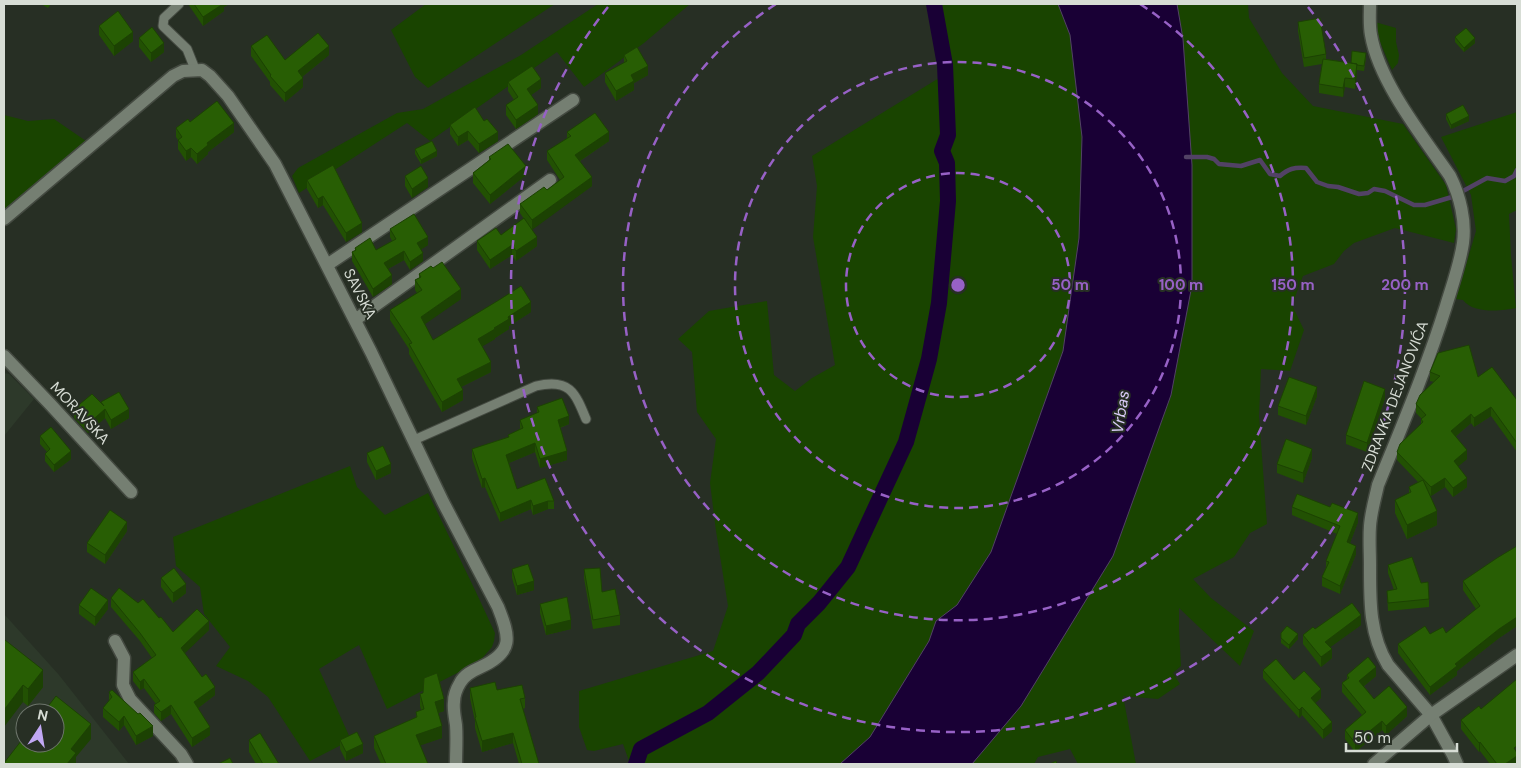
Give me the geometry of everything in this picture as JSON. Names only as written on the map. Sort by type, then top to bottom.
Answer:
[{"type":"street","name":"ZDRAVKA DEJANOVIĆA","points":[[1370,4],[1371,33],[1374,49],[1386,77],[1407,114],[1450,176],[1460,201],[1463,226],[1463,243],[1457,267],[1431,352],[1378,485],[1370,527],[1370,604],[1376,639],[1388,665],[1431,715],[1457,764]]},
{"type":"street","points":[[4,219],[173,76],[183,70],[195,69]]},
{"type":"street","name":"SAVSKA","points":[[195,69],[202,70],[210,76],[228,96],[266,149],[355,320],[443,502],[498,607],[505,625],[507,638],[503,652],[494,661],[473,670],[460,683],[454,701],[456,764]]},
{"type":"street","points":[[327,265],[573,100]]},
{"type":"street","points":[[355,320],[550,180]]},
{"type":"street","name":"MORAVSKA","points":[[6,363],[50,404],[131,492]]},
{"type":"street","points":[[115,642],[124,658],[123,685],[130,699],[181,754],[187,764]]},
{"type":"street","points":[[1374,764],[1431,715],[1517,655]]},
{"type":"lane","points":[[180,4],[164,18],[163,26],[187,49],[195,69]]},
{"type":"lane","points":[[414,440],[536,386],[547,384],[557,383],[573,392],[579,401],[586,420]]},
{"type":"shaded area","points":[[4,373],[9,374],[34,399],[4,436]]},
{"type":"shaded area","points":[[4,614],[59,675],[129,764],[4,764]]},
{"type":"green space","points":[[426,4],[555,4],[428,88],[415,77],[391,30]]},
{"type":"green space","points":[[598,4],[690,4],[644,43],[584,87],[557,52],[430,141],[407,123],[299,193],[292,176],[298,168],[397,113],[423,109],[521,55]]},
{"type":"green space","points":[[928,4],[1058,4],[1070,35],[1082,137],[1079,238],[1063,351],[991,552],[957,605],[936,621],[929,641],[870,737],[840,764],[630,764],[623,744],[594,751],[587,750],[579,727],[579,691],[713,651],[728,606],[710,483],[716,439],[697,412],[692,352],[678,339],[709,311],[767,301],[774,375],[795,391],[812,378],[835,365],[813,237],[817,186],[812,156],[939,78]]},
{"type":"green space","points":[[1177,4],[1248,4],[1249,18],[1282,73],[1313,106],[1403,124],[1446,185],[1456,229],[1454,243],[1395,228],[1354,243],[1344,251],[1334,264],[1303,276],[1292,305],[1304,330],[1290,371],[1261,369],[1259,416],[1267,524],[1250,533],[1234,557],[1193,579],[1211,598],[1254,631],[1240,666],[1179,608],[1181,666],[1173,673],[1180,684],[1158,699],[1123,696],[1136,764],[1078,764],[1070,749],[1038,757],[1034,764],[972,764],[1021,706],[1171,395],[1192,285],[1192,165],[1183,39]]},
{"type":"green space","points":[[1375,22],[1396,28],[1396,42],[1399,55],[1398,63],[1392,70],[1380,42]]},
{"type":"green space","points":[[1517,112],[1517,210],[1509,214],[1516,308],[1488,310],[1474,308],[1463,300],[1456,299],[1476,231],[1471,195],[1441,137]]},
{"type":"green space","points":[[4,115],[28,121],[54,119],[86,141],[4,210]]},
{"type":"green space","points":[[350,466],[357,487],[385,515],[428,493],[495,633],[494,641],[492,647],[477,664],[387,709],[359,645],[319,669],[351,740],[310,761],[268,697],[248,681],[216,666],[230,647],[204,614],[200,587],[176,566],[173,537]]},
{"type":"water","name":"Vrbas","points":[[1058,4],[1177,4],[1183,39],[1192,165],[1192,285],[1171,395],[1113,556],[1021,706],[972,764],[840,764],[870,737],[929,641],[936,621],[957,605],[991,552],[1063,351],[1079,238],[1082,137],[1070,35]]},
{"type":"building","points":[[194,4],[223,4],[203,17]]},
{"type":"building","points":[[118,11],[133,32],[114,46],[99,26]]},
{"type":"building","points":[[1320,18],[1326,54],[1304,58],[1298,22]]},
{"type":"building","points":[[152,27],[164,43],[151,53],[139,38]]},
{"type":"building","points":[[1466,28],[1475,38],[1464,48],[1455,37]]},
{"type":"building","points":[[318,33],[329,46],[298,71],[303,78],[285,93],[270,76],[251,46],[267,35],[285,60]]},
{"type":"building","points":[[637,47],[648,66],[631,75],[634,81],[616,91],[605,73],[627,61],[624,55]]},
{"type":"building","points":[[1352,51],[1366,53],[1364,66],[1351,63]]},
{"type":"building","points":[[1323,59],[1357,64],[1355,79],[1345,78],[1343,88],[1319,84]]},
{"type":"building","points":[[532,66],[541,79],[527,89],[538,105],[516,120],[506,105],[518,97],[508,82]]},
{"type":"building","points":[[217,101],[234,123],[207,143],[208,145],[197,154],[191,148],[186,151],[178,140],[182,137],[176,128],[188,119],[190,122]]},
{"type":"building","points":[[1463,105],[1469,116],[1451,125],[1446,114]]},
{"type":"building","points":[[475,107],[484,121],[487,119],[498,132],[479,144],[468,131],[458,137],[450,125]]},
{"type":"building","points":[[595,113],[609,132],[575,155],[592,177],[532,220],[520,204],[544,187],[547,190],[564,177],[547,151],[571,136],[567,132]]},
{"type":"building","points":[[432,141],[437,151],[421,160],[415,149]]},
{"type":"building","points":[[508,144],[526,166],[490,195],[473,173],[491,159],[489,157]]},
{"type":"building","points":[[333,165],[362,223],[346,233],[323,196],[318,199],[307,180]]},
{"type":"building","points":[[421,166],[428,178],[412,189],[405,176]]},
{"type":"building","points":[[414,214],[428,237],[417,243],[423,253],[410,262],[404,251],[384,263],[392,275],[373,289],[352,252],[370,238],[376,250],[396,239],[390,229]]},
{"type":"building","points":[[524,218],[537,237],[516,251],[512,245],[490,260],[477,241],[496,228],[501,235]]},
{"type":"building","points":[[442,262],[461,289],[421,317],[433,340],[521,286],[531,302],[508,317],[509,319],[495,329],[478,339],[491,362],[457,379],[463,390],[442,402],[409,344],[412,343],[390,310],[422,290],[415,280],[421,277],[419,274],[431,266],[433,268]]},
{"type":"building","points":[[1469,345],[1478,377],[1492,367],[1517,400],[1517,443],[1491,407],[1474,418],[1471,414],[1451,431],[1467,450],[1454,461],[1467,478],[1453,488],[1445,478],[1431,487],[1397,452],[1400,444],[1423,422],[1421,419],[1426,415],[1416,404],[1420,395],[1440,376],[1430,372],[1438,353]]},
{"type":"building","points":[[1289,377],[1317,387],[1306,416],[1278,406]]},
{"type":"building","points":[[1364,381],[1385,389],[1367,443],[1346,435]]},
{"type":"building","points":[[119,392],[129,409],[111,420],[105,409],[88,424],[74,409],[92,394],[104,406],[101,402]]},
{"type":"building","points":[[562,398],[569,416],[558,420],[567,451],[540,459],[535,443],[506,455],[517,489],[545,478],[554,501],[533,506],[531,500],[500,513],[485,478],[482,479],[472,449],[509,437],[508,435],[523,428],[520,420],[539,412],[537,407]]},
{"type":"building","points":[[51,427],[71,451],[54,465],[45,454],[50,449],[40,436]]},
{"type":"building","points":[[1286,439],[1312,449],[1303,473],[1277,464]]},
{"type":"building","points":[[383,446],[391,464],[376,471],[367,453]]},
{"type":"building","points":[[1423,480],[1437,511],[1407,525],[1395,500],[1411,492],[1409,487]]},
{"type":"building","points":[[1297,494],[1330,507],[1332,503],[1358,513],[1347,542],[1356,546],[1340,586],[1322,577],[1329,562],[1326,561],[1340,526],[1292,507]]},
{"type":"building","points":[[110,510],[127,522],[105,555],[87,543]]},
{"type":"building","points":[[1517,546],[1517,617],[1455,664],[1457,666],[1430,687],[1398,644],[1425,626],[1430,634],[1443,627],[1446,633],[1480,606],[1463,581]]},
{"type":"building","points":[[1412,557],[1421,583],[1428,582],[1429,599],[1388,603],[1387,591],[1397,589],[1388,565]]},
{"type":"building","points":[[528,564],[534,581],[517,586],[512,569]]},
{"type":"building","points":[[174,568],[186,584],[173,593],[161,578]]},
{"type":"building","points":[[600,568],[602,592],[615,589],[620,615],[593,620],[584,569]]},
{"type":"building","points":[[91,588],[108,600],[95,617],[79,605]]},
{"type":"building","points":[[119,588],[138,603],[143,599],[173,632],[197,609],[209,621],[181,648],[202,677],[206,674],[215,687],[194,702],[210,727],[192,738],[171,705],[161,712],[154,705],[160,701],[144,679],[140,682],[133,672],[156,655],[111,598]]},
{"type":"building","points":[[567,597],[571,620],[546,626],[540,604]]},
{"type":"building","points":[[1352,603],[1361,615],[1325,642],[1332,649],[1321,657],[1303,635],[1313,627],[1315,629]]},
{"type":"building","points":[[1287,626],[1298,634],[1289,645],[1281,638],[1281,633]]},
{"type":"building","points":[[4,641],[43,670],[28,689],[23,685],[4,710]]},
{"type":"building","points":[[1368,657],[1376,667],[1359,681],[1374,699],[1389,686],[1407,707],[1386,726],[1382,721],[1355,743],[1345,730],[1366,712],[1342,683],[1349,678],[1347,675]]},
{"type":"building","points":[[1276,659],[1294,680],[1304,671],[1321,689],[1311,698],[1332,722],[1323,730],[1302,707],[1299,710],[1263,670]]},
{"type":"building","points":[[437,673],[444,699],[435,702],[442,726],[416,735],[428,764],[386,764],[374,736],[417,717],[416,712],[424,709],[420,694],[423,693],[424,678]]},
{"type":"building","points":[[1517,679],[1517,746],[1514,748],[1517,756],[1505,764],[1497,764],[1461,720],[1479,706],[1481,709]]},
{"type":"building","points":[[495,682],[497,690],[522,685],[525,698],[520,699],[539,764],[522,764],[513,733],[482,741],[475,718],[470,688]]},
{"type":"building","points":[[112,690],[153,726],[136,736],[124,716],[119,722],[103,708],[112,697],[109,692]]},
{"type":"building","points":[[56,696],[65,703],[51,703]]},
{"type":"building","points":[[65,703],[91,724],[71,749],[76,753],[67,764],[4,763],[15,749],[15,753],[65,753]]},
{"type":"building","points":[[357,732],[363,744],[346,752],[340,740]]},
{"type":"building","points":[[260,733],[279,764],[263,764],[249,740]]},
{"type":"building","points":[[230,758],[233,764],[218,764]]},
{"type":"waterway","points":[[636,764],[641,749],[708,713],[758,673],[794,635],[798,624],[819,603],[848,567],[906,442],[929,359],[939,303],[948,201],[947,163],[942,151],[948,135],[945,65],[934,4]]},
{"type":"waterway","points":[[1186,157],[1207,157],[1214,159],[1219,164],[1241,166],[1260,160],[1270,174],[1280,176],[1292,169],[1306,168],[1317,182],[1328,186],[1338,187],[1359,194],[1368,193],[1374,189],[1385,191],[1414,205],[1425,205],[1452,197],[1487,178],[1505,181],[1514,176],[1517,170]]}]
